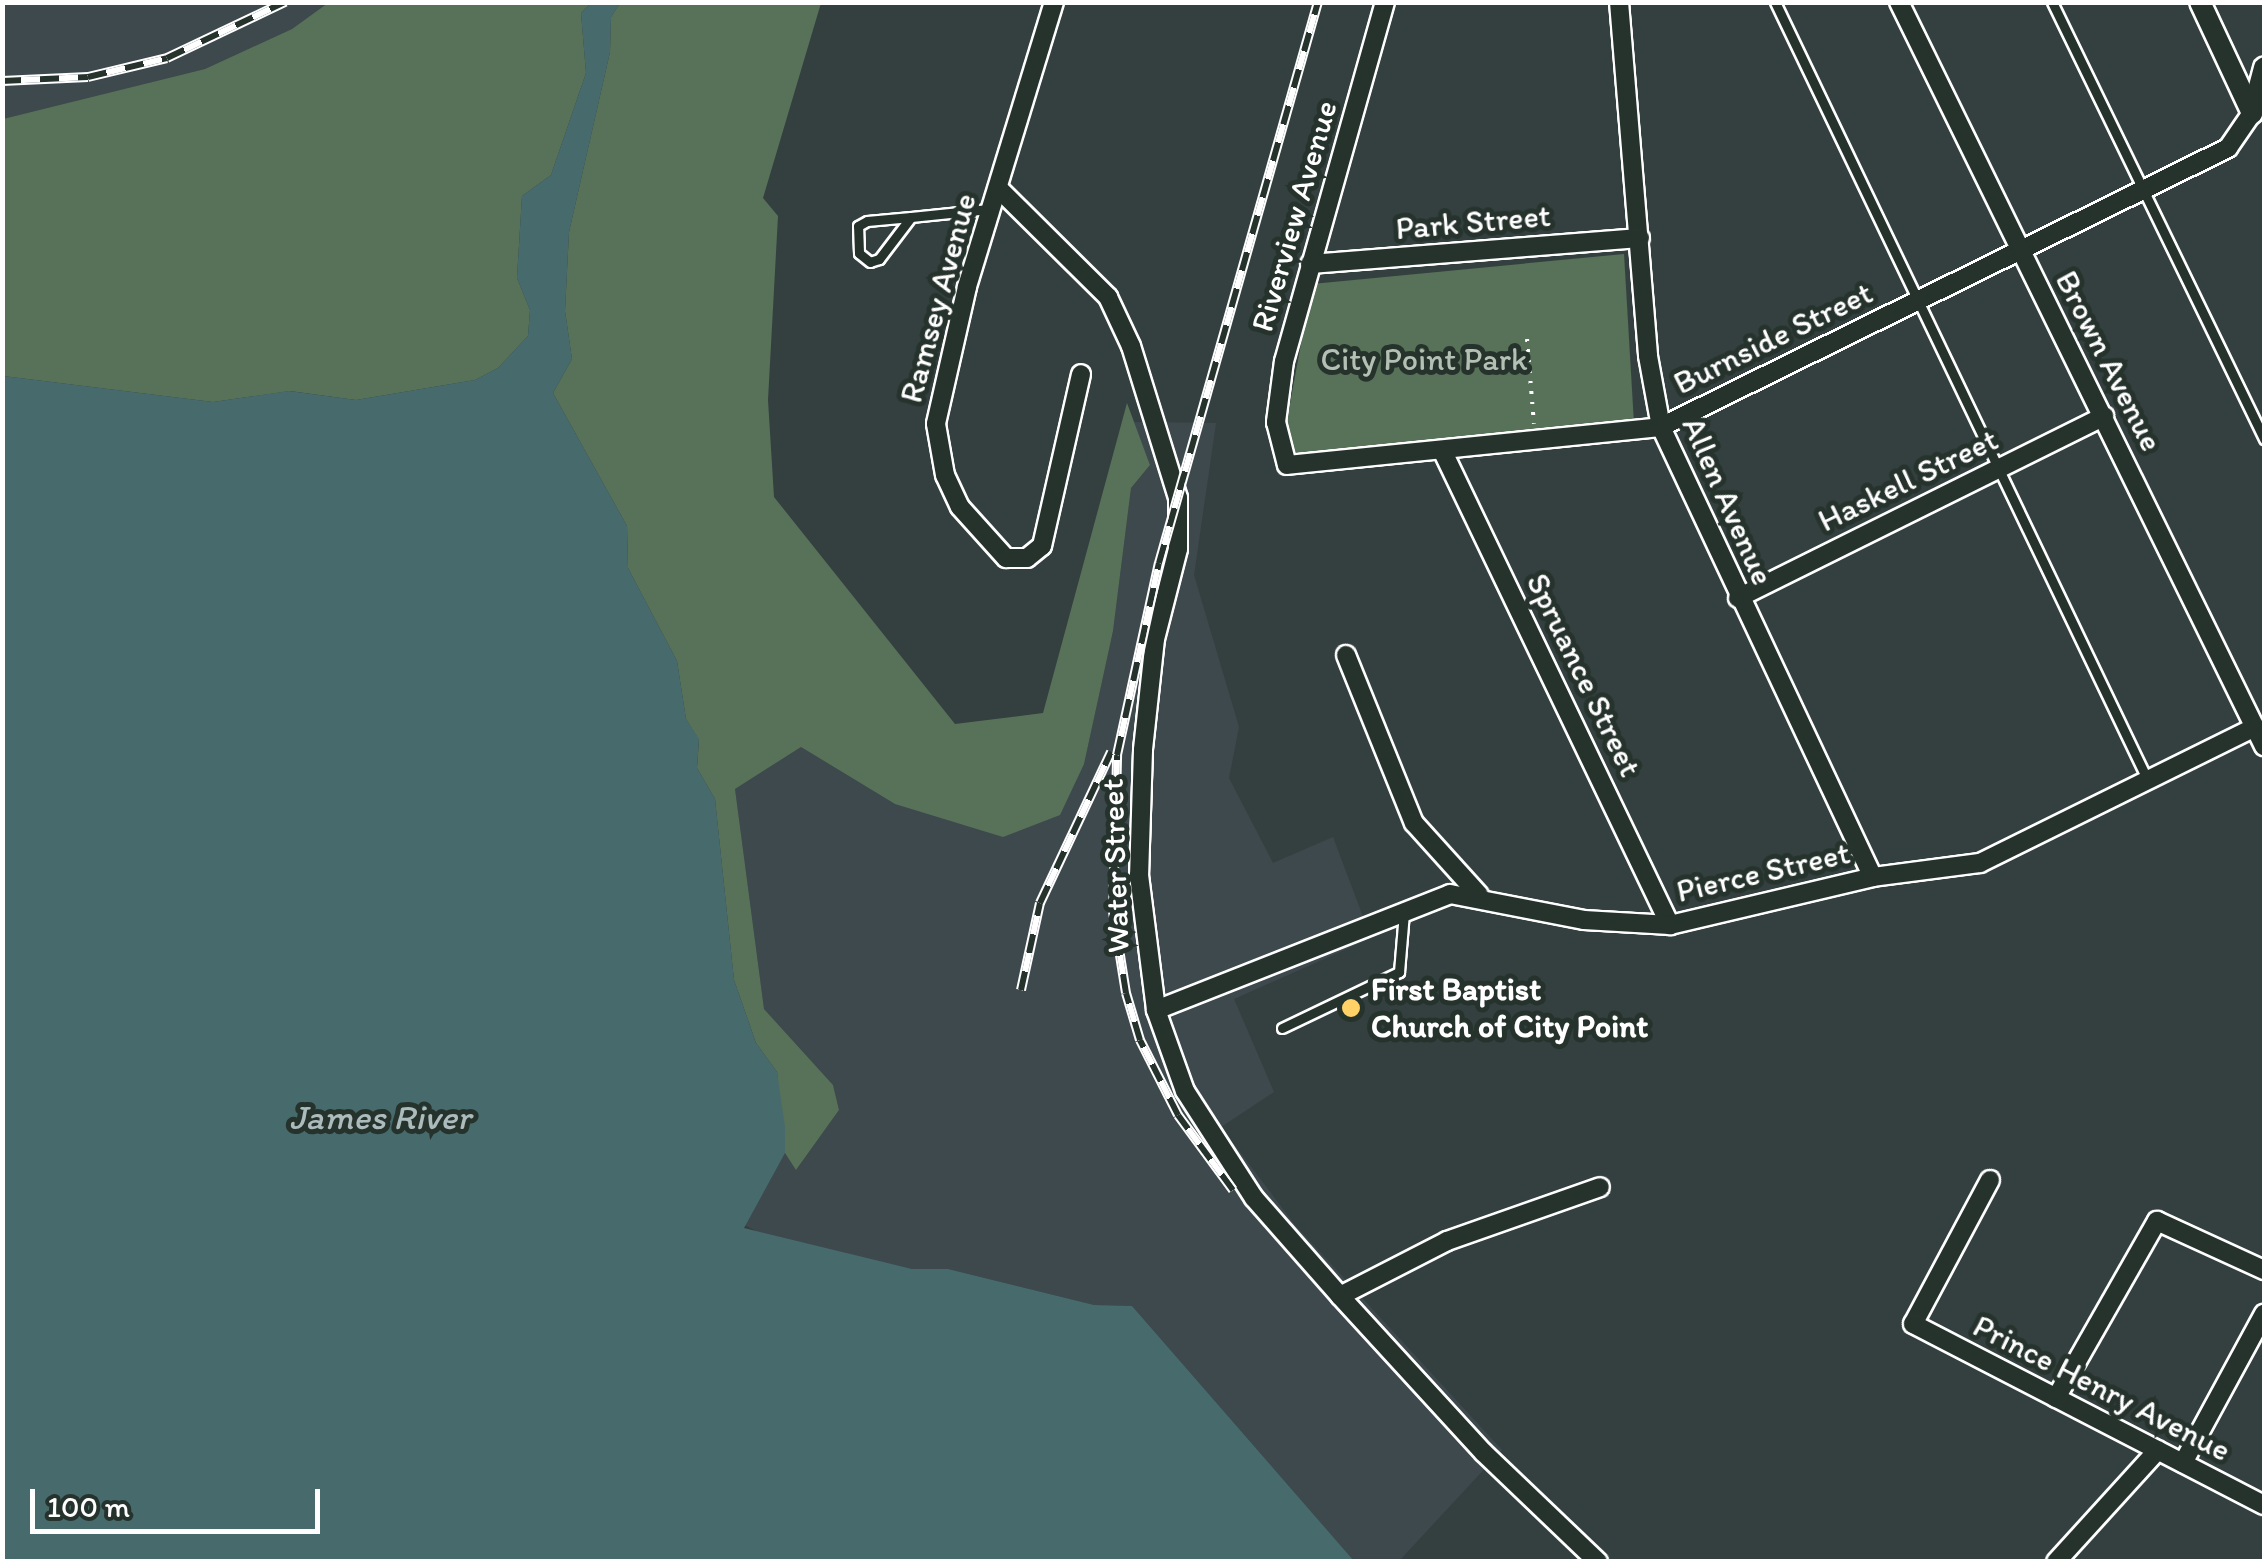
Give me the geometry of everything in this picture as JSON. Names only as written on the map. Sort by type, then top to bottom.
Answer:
[{"type":"street","name":"Ramsey Avenue","points":[[1054,2],[992,209],[936,424],[945,475],[960,507],[1006,558],[1027,558],[1042,546],[1080,374]]},
{"type":"street","name":"Riverview Avenue","points":[[1278,448],[1278,388],[1385,2]]},
{"type":"street","name":"Allen Avenue","points":[[1619,2],[1661,427],[1738,598],[1874,877]]},
{"type":"street","name":"Brown Avenue","points":[[1899,2],[2264,746]]},
{"type":"street","points":[[2200,2],[2264,138]]},
{"type":"street","points":[[2252,114],[2264,68]]},
{"type":"street","name":"Burnside Street","points":[[1278,448],[1287,465],[1535,443],[1661,427],[2228,148],[2252,114]]},
{"type":"street","name":"Water Street","points":[[998,188],[1108,297],[1132,346],[1178,498],[1178,549],[1155,639],[1143,750],[1138,875],[1156,1010],[1184,1091],[1211,1138],[1340,1296],[1484,1453],[1598,1562]]},
{"type":"street","name":"Park Street","points":[[1310,264],[1640,238]]},
{"type":"street","name":"Haskell Street","points":[[1738,598],[2104,416]]},
{"type":"street","name":"Spruance Street","points":[[1444,452],[1670,925]]},
{"type":"street","points":[[1346,655],[1414,824],[1479,896]]},
{"type":"street","name":"Pierce Street","points":[[1156,1010],[1450,894],[1479,896],[1584,920],[1670,925],[1874,877],[1999,857],[2255,727]]},
{"type":"street","name":"Prince Henry Avenue","points":[[1990,1180],[1913,1324],[2264,1505]]},
{"type":"street","points":[[1340,1296],[1448,1241],[1600,1187]]},
{"type":"street","points":[[2056,1398],[2156,1221],[2264,1270]]},
{"type":"street","points":[[2183,1463],[2264,1314]]},
{"type":"street","points":[[2056,1562],[2158,1450]]},
{"type":"lane","points":[[1775,2],[1915,302],[2149,784]]},
{"type":"lane","points":[[2052,2],[2264,439]]},
{"type":"lane","points":[[911,217],[879,258],[870,262],[859,253],[858,226],[911,217],[992,209]]},
{"type":"lane","points":[[1282,1028],[1399,972],[1404,910]]},
{"type":"path","points":[[1528,339],[1535,443]]},
{"type":"shaded area","points":[[3,3],[328,3],[292,29],[205,69],[3,119]]},
{"type":"shaded area","points":[[1134,422],[1216,423],[1194,575],[1239,727],[1229,778],[1273,863],[1333,837],[1371,938],[1234,999],[1274,1092],[1221,1127],[1295,1225],[1502,1450],[1399,1561],[1354,1561],[1132,1306],[1094,1305],[948,1269],[912,1269],[771,1239],[743,1224],[785,1153],[797,1169],[839,1110],[833,1085],[764,1009],[735,789],[801,747],[895,804],[1084,764],[1113,631],[1131,488],[1150,465]]},
{"type":"green space","points":[[328,3],[591,3],[581,13],[586,73],[551,175],[522,196],[517,278],[530,310],[528,336],[498,368],[475,380],[356,400],[290,391],[213,402],[3,376],[3,119],[205,69],[292,29]]},
{"type":"green space","points":[[620,3],[821,3],[763,198],[778,216],[768,400],[774,497],[955,724],[1043,713],[1127,403],[1150,465],[1131,488],[1113,631],[1084,764],[1060,815],[1003,837],[895,804],[801,747],[735,789],[764,1009],[833,1085],[839,1110],[796,1170],[785,1153],[777,1072],[756,1043],[734,980],[715,799],[697,768],[699,740],[686,719],[677,661],[628,568],[627,526],[553,393],[572,359],[565,311],[569,232],[610,52],[611,17]]},
{"type":"green space","name":"City Point Park","points":[[1624,254],[1634,424],[1300,458],[1283,442],[1312,284]]},
{"type":"water","name":"James River","points":[[591,3],[620,3],[611,17],[610,52],[569,232],[565,311],[572,359],[553,393],[627,526],[628,568],[677,661],[686,719],[699,739],[697,768],[715,799],[734,980],[756,1043],[777,1072],[785,1127],[785,1153],[744,1228],[912,1269],[948,1269],[1094,1305],[1132,1306],[1354,1561],[3,1561],[3,376],[213,402],[289,391],[356,400],[475,380],[498,368],[528,336],[530,310],[517,278],[522,196],[551,175],[586,73],[581,13]]},
{"type":"railway","points":[[2,81],[88,77],[167,58],[285,2]]},
{"type":"railway","points":[[1233,1190],[1178,1115],[1140,1040],[1126,993],[1113,912],[1117,755],[1159,563],[1318,2]]},
{"type":"railway","points":[[1021,990],[1040,903],[1111,752]]},
{"type":"place","name":"First Baptist Church of City Point","points":[[1351,1008]]}]
